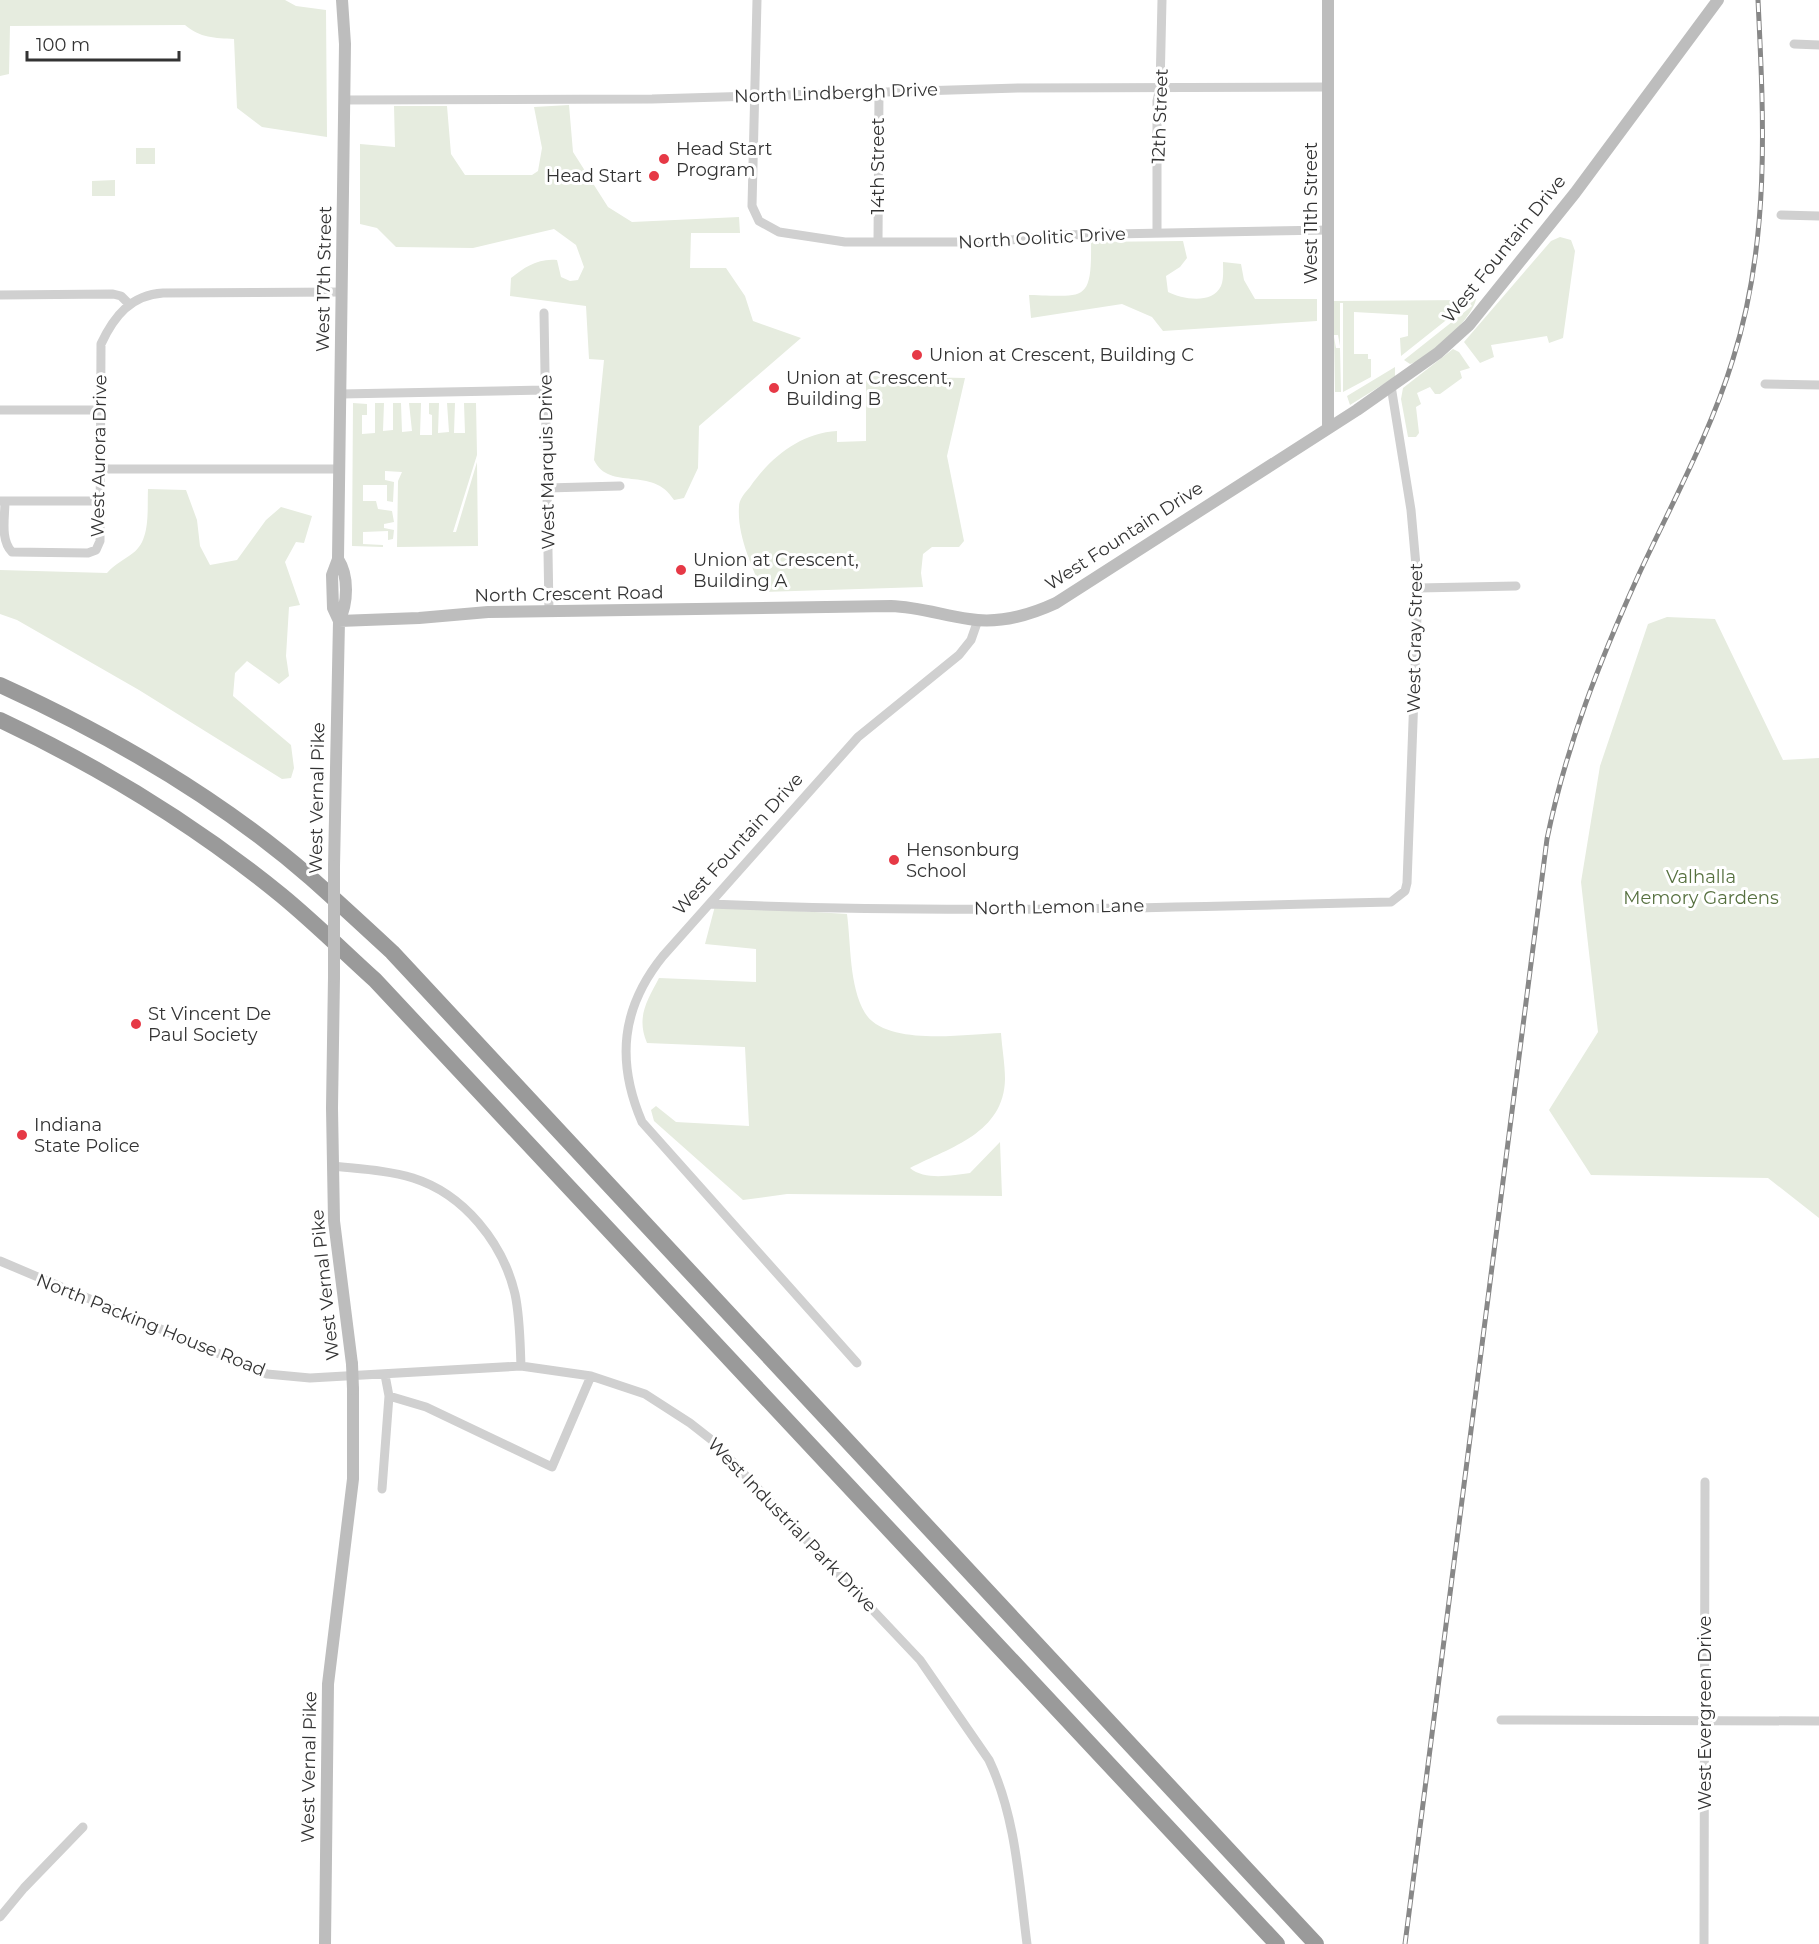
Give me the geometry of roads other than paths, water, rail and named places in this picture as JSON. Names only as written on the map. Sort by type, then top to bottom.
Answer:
[{"type":"highway","points":[[0,685],[45,706],[143,759],[220,809],[310,877],[392,952],[1316,1944]]},
{"type":"highway","points":[[0,720],[99,771],[192,828],[295,906],[375,980],[1277,1944]]},
{"type":"street","name":"West 17th Street","points":[[339,621],[344,608],[345,575],[338,559],[344,100],[342,0]]},
{"type":"street","points":[[755,94],[757,0]]},
{"type":"street","name":"12th Street","points":[[1157,233],[1157,101],[1160,88],[1162,0]]},
{"type":"street","name":"West 11th Street","points":[[1328,0],[1328,426]]},
{"type":"street","name":"West Fountain Drive","points":[[857,1363],[651,1135],[642,1122],[632,1095],[626,1048],[629,1019],[637,995],[656,965],[858,737],[892,707],[951,664],[971,640],[978,620],[1022,615],[1065,599],[1391,386],[1438,353],[1469,325],[1588,176],[1718,0]]},
{"type":"street","points":[[1794,44],[1819,45]]},
{"type":"street","name":"North Lindbergh Drive","points":[[344,100],[652,99],[879,91],[1328,87]]},
{"type":"street","name":"14th Street","points":[[878,242],[879,91]]},
{"type":"street","name":"North Oolitic Drive","points":[[755,94],[752,199],[754,212],[759,221],[770,228],[790,235],[845,242],[991,242],[1060,235],[1329,230]]},
{"type":"street","points":[[1781,215],[1819,216]]},
{"type":"street","points":[[0,295],[113,294],[121,296],[129,304],[146,296],[163,293],[342,292]]},
{"type":"street","name":"West Aurora Drive","points":[[2,501],[6,547],[12,552],[88,553],[96,550],[100,541],[101,344],[115,317],[129,304]]},
{"type":"street","name":"West Marquis Drive","points":[[544,313],[549,611]]},
{"type":"street","points":[[1765,384],[1819,385]]},
{"type":"street","name":"West Gray Street","points":[[1391,386],[1412,510],[1418,588],[1417,669],[1405,891]]},
{"type":"street","points":[[341,394],[545,390]]},
{"type":"street","points":[[0,410],[100,410]]},
{"type":"street","points":[[100,469],[340,469]]},
{"type":"street","points":[[547,488],[620,486]]},
{"type":"street","points":[[2,501],[100,501]]},
{"type":"street","points":[[1418,588],[1516,586]]},
{"type":"street","name":"North Crescent Road","points":[[339,621],[549,611],[891,606],[925,608],[978,620]]},
{"type":"street","name":"West Vernal Pike","points":[[325,1944],[329,1671],[353,1479],[352,1364],[337,1257],[332,1166],[334,866],[339,621]]},
{"type":"street","name":"North Lemon Lane","points":[[710,904],[802,908],[1243,906],[1391,902],[1405,891]]},
{"type":"street","points":[[332,1166],[378,1170],[414,1178],[441,1191],[471,1215],[490,1236],[509,1274],[518,1311],[521,1366]]},
{"type":"street","name":"North Packing House Road","points":[[0,1261],[267,1374],[310,1378],[521,1366]]},
{"type":"street","name":"West Industrial Park Drive","points":[[521,1366],[591,1376],[645,1395],[690,1423],[713,1441],[920,1660],[989,1760],[996,1776],[1012,1835],[1026,1944]]},
{"type":"street","points":[[382,1489],[389,1396],[385,1375]]},
{"type":"street","points":[[389,1396],[426,1407],[552,1467],[591,1376]]},
{"type":"street","name":"West Evergreen Drive","points":[[1704,1944],[1705,1482]]},
{"type":"street","points":[[1501,1720],[1819,1721]]},
{"type":"street","points":[[0,1917],[24,1888],[83,1827]]},
{"type":"railway","points":[[1405,1944],[1547,839],[1574,737],[1598,671],[1639,574],[1713,414],[1724,387],[1745,315],[1759,226],[1762,181],[1762,91],[1758,0]]},
{"type":"place","name":"Head Start Program","points":[[664,159]]},
{"type":"place","name":"Head Start","points":[[654,176]]},
{"type":"place","name":"Union at Crescent, Building C","points":[[917,355]]},
{"type":"place","name":"Union at Crescent, Building B","points":[[774,388]]},
{"type":"place","name":"Union at Crescent, Building A","points":[[681,570]]},
{"type":"place","name":"Hensonburg School","points":[[894,860]]},
{"type":"place","name":"St Vincent De Paul Society","points":[[136,1024]]},
{"type":"place","name":"Indiana State Police","points":[[22,1135]]},
{"type":"park label","name":"Valhalla Memory Gardens","points":[[1701,887]]}]
